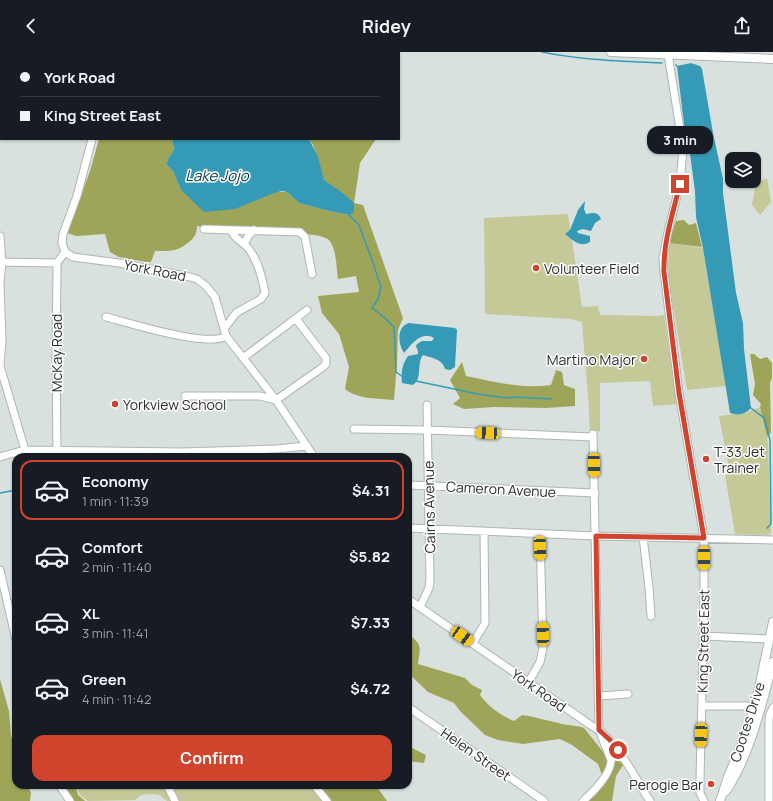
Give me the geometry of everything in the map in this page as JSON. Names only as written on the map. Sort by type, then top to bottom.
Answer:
[{"type":"main road","points":[[611,52],[773,59]]},
{"type":"main road","points":[[757,58],[765,52]]},
{"type":"main road","name":"Cootes Drive","points":[[723,800],[728,777],[744,739],[756,702],[773,622]]},
{"type":"main road","name":"Cootes Drive","points":[[723,800],[734,780],[748,744],[764,696],[773,662]]},
{"type":"street","name":"King Street East","points":[[668,54],[682,148],[680,184],[663,258],[664,277],[679,393],[704,538],[700,786],[701,797],[704,801]]},
{"type":"street","points":[[2,262],[57,262],[65,252],[62,243],[63,234],[77,196],[92,140]]},
{"type":"street","points":[[204,229],[295,231],[303,233],[312,274]]},
{"type":"street","points":[[106,317],[184,336],[208,340],[222,339],[236,313],[261,300],[265,293],[259,269],[249,249],[233,235],[231,230]]},
{"type":"street","points":[[244,244],[254,230]]},
{"type":"street","points":[[0,236],[2,262],[0,284],[0,366],[26,450]]},
{"type":"street","name":"York Road","points":[[65,252],[73,257],[119,263],[190,276],[206,286],[215,298],[225,333],[276,400],[311,453]]},
{"type":"street","name":"McKay Road","points":[[57,262],[56,351],[58,453]]},
{"type":"street","points":[[243,358],[307,310]]},
{"type":"street","points":[[185,396],[260,396],[276,400],[323,367],[326,361],[326,358],[296,319]]},
{"type":"street","name":"Cairns Avenue","points":[[420,607],[429,588],[430,529],[427,405]]},
{"type":"street","points":[[354,429],[593,435],[599,730],[611,760],[611,764],[609,770],[594,790],[583,801]]},
{"type":"street","points":[[232,453],[307,446]]},
{"type":"street","points":[[276,449],[276,453]]},
{"type":"street","points":[[15,453],[26,450],[58,453],[202,453]]},
{"type":"street","points":[[0,457],[12,454]]},
{"type":"street","name":"Cameron Avenue","points":[[412,484],[595,493]]},
{"type":"street","points":[[412,528],[596,536],[773,540]]},
{"type":"street","points":[[473,644],[485,623],[484,531]]},
{"type":"street","points":[[528,682],[540,662],[543,648],[540,534]]},
{"type":"street","points":[[642,537],[649,587],[651,616]]},
{"type":"street","points":[[0,570],[12,620]]},
{"type":"street","points":[[8,601],[12,600]]},
{"type":"street","name":"York Road","points":[[412,602],[599,730],[618,750],[647,799]]},
{"type":"street","points":[[703,636],[770,639]]},
{"type":"street","points":[[599,696],[628,694]]},
{"type":"street","points":[[702,706],[748,706]]},
{"type":"street","points":[[769,801],[769,719],[772,708]]},
{"type":"street","name":"Helen Street","points":[[412,710],[544,801]]},
{"type":"street","points":[[62,789],[70,801]]},
{"type":"street","points":[[169,789],[175,801]]},
{"type":"street","points":[[317,789],[327,801]]},
{"type":"green space","points":[[99,140],[172,140],[174,150],[166,164],[173,171],[181,190],[287,192],[299,203],[349,215],[324,180],[313,145],[310,140],[375,140],[360,163],[354,203],[363,205],[403,318],[398,330],[394,400],[362,397],[350,393],[345,389],[349,367],[339,334],[322,313],[318,296],[359,292],[356,276],[338,279],[334,248],[329,240],[311,234],[225,230],[197,226],[194,237],[185,245],[181,248],[173,250],[155,251],[151,262],[119,257],[110,252],[105,234],[76,236],[67,233],[90,171]]},
{"type":"green space","points":[[767,178],[771,202],[760,215],[752,205],[755,188],[761,188],[761,181]]},
{"type":"green space","points":[[568,214],[582,307],[598,306],[600,315],[664,315],[677,404],[653,406],[650,381],[600,383],[600,431],[590,432],[582,322],[571,319],[485,314],[484,218]]},
{"type":"green space","points":[[684,220],[689,225],[696,223],[702,247],[669,243],[676,221]]},
{"type":"green space","points":[[669,243],[703,248],[726,386],[687,390],[668,275]]},
{"type":"green space","points":[[750,354],[754,354],[760,359],[767,357],[772,363],[772,378],[770,383],[771,433],[767,437],[760,407],[761,404],[753,395],[755,384]]},
{"type":"green space","points":[[462,362],[466,376],[498,383],[530,386],[551,385],[556,370],[562,372],[564,385],[575,389],[575,406],[546,408],[494,407],[464,409],[453,404],[460,398],[450,380]]},
{"type":"green space","points":[[760,407],[768,442],[771,533],[767,535],[735,534],[725,475],[730,474],[719,416],[745,413]]},
{"type":"green space","points":[[412,638],[419,647],[418,664],[465,678],[472,685],[482,690],[480,695],[483,699],[504,716],[514,721],[522,715],[584,728],[608,758],[608,762],[618,760],[623,765],[616,776],[612,801],[580,801],[602,775],[598,764],[572,745],[560,739],[523,744],[498,740],[485,735],[461,712],[454,703],[428,692],[412,677]]},
{"type":"green space","points":[[0,679],[9,711],[12,738],[12,789],[30,789],[31,793],[30,801],[0,801]]},
{"type":"green space","points":[[412,748],[426,755],[424,763],[412,762]]},
{"type":"green space","points":[[65,789],[76,789],[78,795],[85,801],[74,801]]},
{"type":"green space","points":[[78,789],[322,789],[332,801],[167,801],[160,795],[152,794],[141,795],[135,800],[88,801],[80,795]]},
{"type":"green space","points":[[320,789],[378,789],[387,801],[330,801]]},
{"type":"water","points":[[691,63],[700,66],[702,69],[723,179],[723,193],[736,293],[743,323],[744,349],[751,408],[742,414],[730,413],[703,248],[696,217],[695,191],[690,154],[687,149],[677,66]]},
{"type":"water","name":"Lake Jojo","points":[[172,140],[310,140],[318,157],[324,180],[354,203],[354,212],[349,215],[299,203],[287,192],[282,191],[235,209],[204,212],[181,190],[173,171],[166,164],[174,150]]},
{"type":"water","points":[[585,201],[584,209],[586,214],[597,214],[601,219],[595,223],[591,231],[583,229],[577,231],[578,233],[590,236],[590,242],[586,244],[579,244],[565,234],[570,230],[578,210]]},
{"type":"water","points":[[409,323],[455,328],[457,330],[455,367],[450,370],[445,369],[439,361],[423,355],[416,382],[413,385],[402,383],[402,369],[408,356],[418,354],[417,344],[422,341],[432,341],[434,338],[429,336],[421,337],[404,353],[400,345],[399,336],[402,328]]},
{"type":"waterway","points":[[542,52],[617,61],[662,63]]},
{"type":"waterway","points":[[349,215],[359,225],[372,260],[381,287],[378,299],[372,308],[394,327],[396,372],[403,377]]},
{"type":"waterway","points":[[416,381],[478,394],[507,398],[516,397],[551,399]]},
{"type":"waterway","points":[[751,408],[764,418],[770,440],[771,524],[767,528]]},
{"type":"waterway","points":[[0,493],[12,491]]},
{"type":"place","name":"Volunteer Field","points":[[536,268]]},
{"type":"place","name":"Martino Major","points":[[644,359]]},
{"type":"place","name":"Yorkview School","points":[[115,404]]},
{"type":"place","name":"T-33 Jet Trainer","points":[[706,459]]},
{"type":"place","name":"Perogie Bar","points":[[711,784]]},
{"type":"route","points":[[618,750],[599,730],[596,536],[704,538],[679,393],[665,289],[663,258],[680,184]]}]
